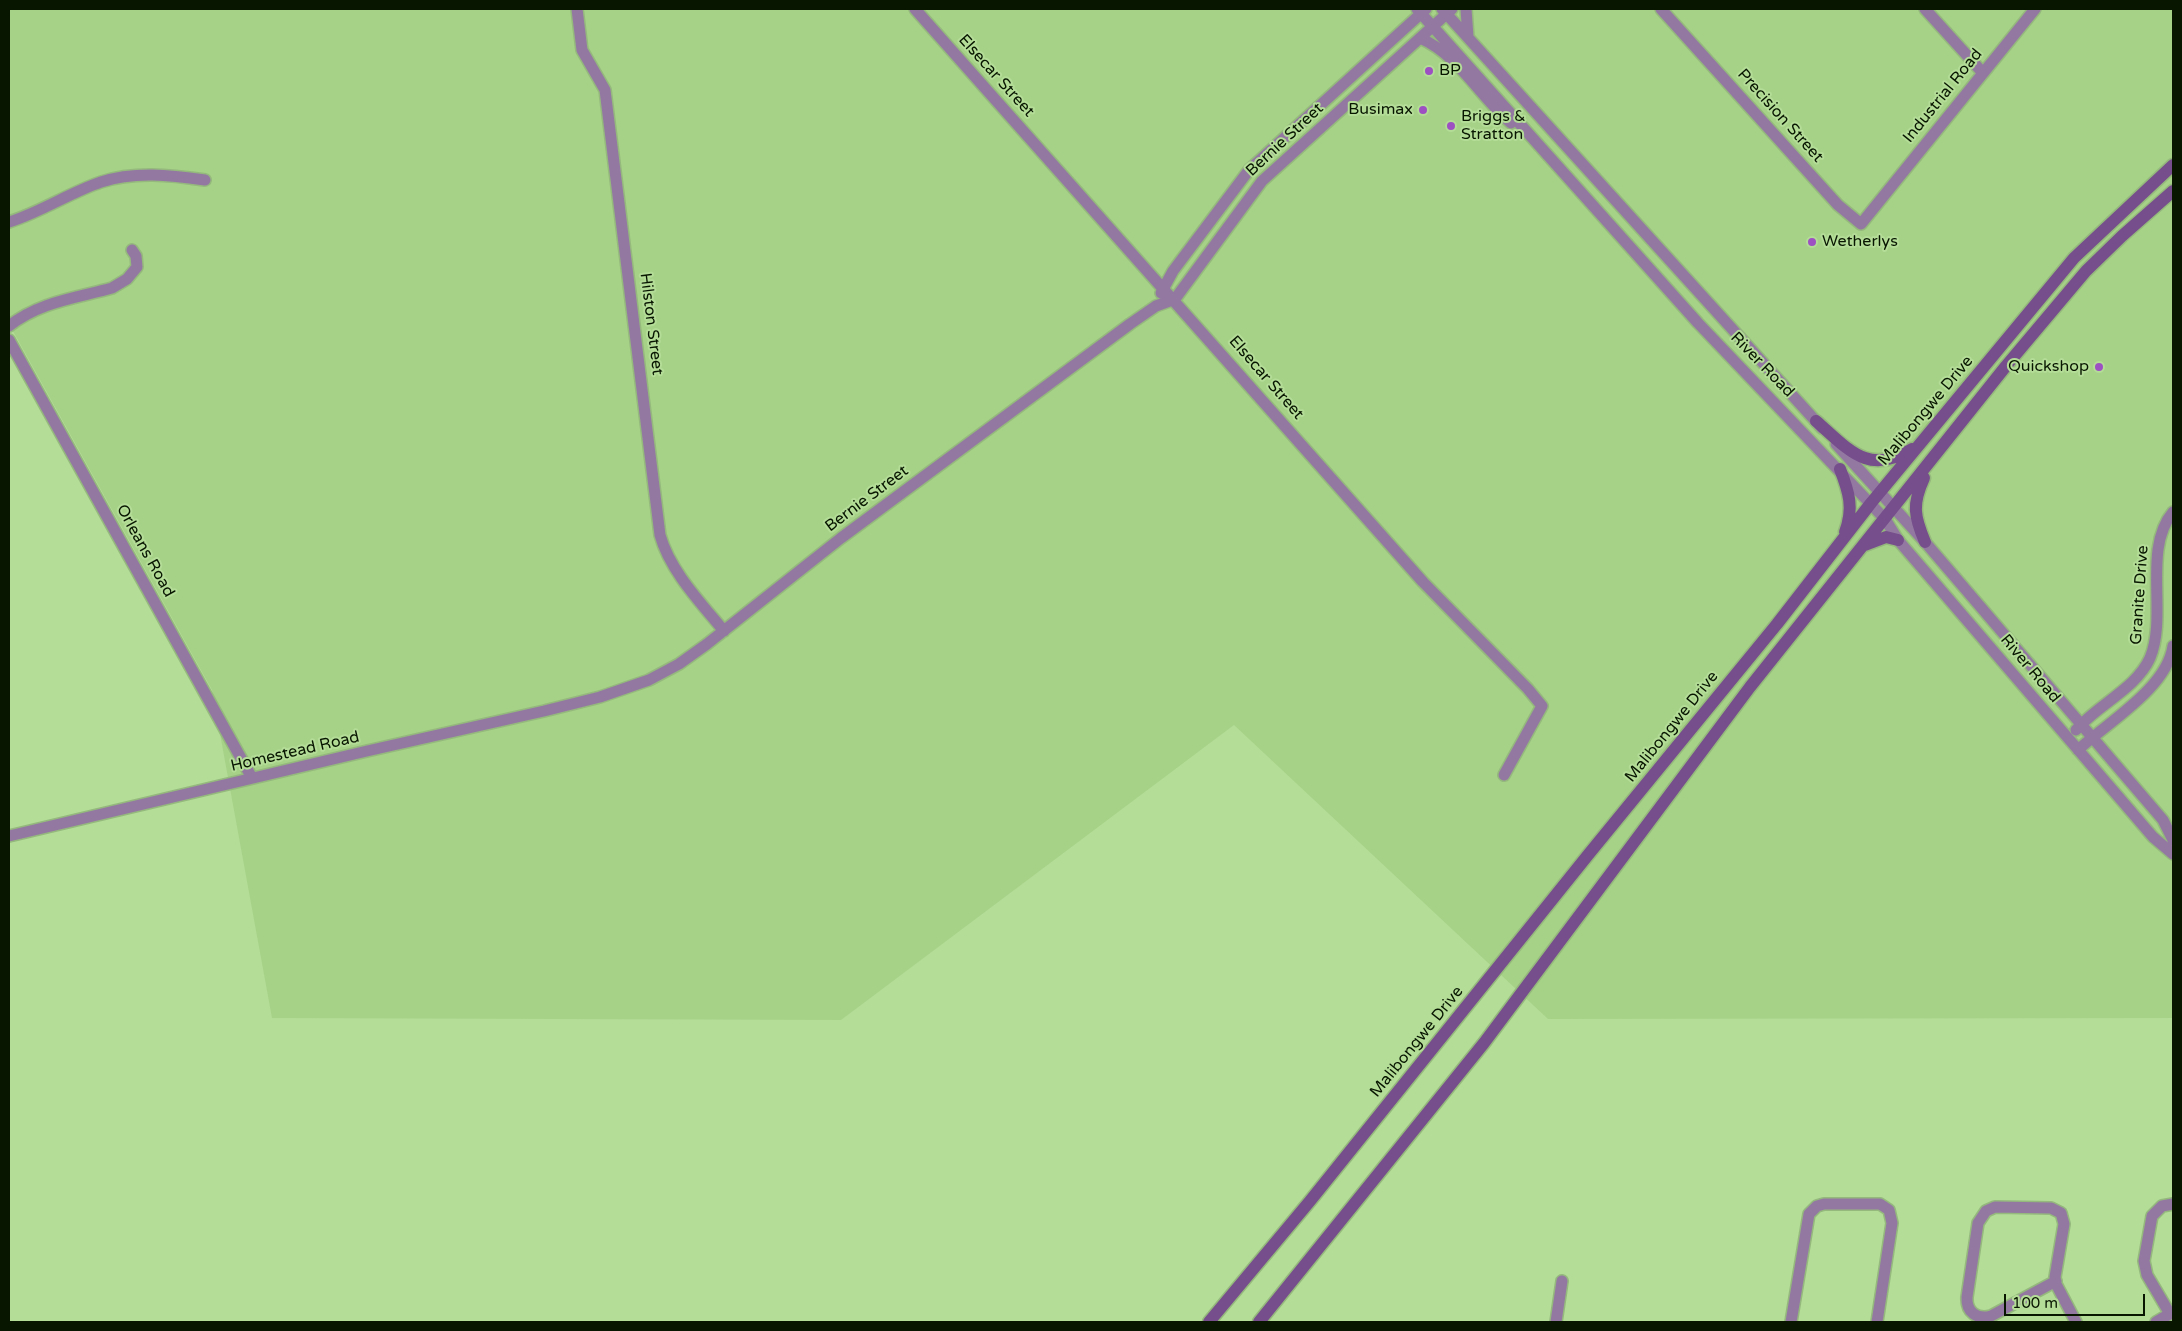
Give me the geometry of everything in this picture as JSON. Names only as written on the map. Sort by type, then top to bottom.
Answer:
[{"type":"main road","name":"Malibongwe Drive","points":[[1209,1322],[1310,1201],[1588,855],[1777,624],[1871,503],[2074,258],[2173,164]]},
{"type":"main road","name":"Malibongwe Drive","points":[[1259,1322],[1484,1043],[1750,687],[2006,366],[2086,271],[2173,190]]},
{"type":"main road","points":[[1816,421],[1854,455],[1865,459],[1886,461],[1921,443]]},
{"type":"main road","points":[[1925,542],[1919,528],[1915,502],[1916,494],[1936,453]]},
{"type":"main road","points":[[1840,469],[1851,506],[1850,517],[1841,541]]},
{"type":"main road","points":[[1865,545],[1886,537],[1898,540]]},
{"type":"street","name":"Hilston Street","points":[[577,9],[582,50],[606,90],[660,535],[668,555],[679,573],[724,630]]},
{"type":"street","name":"Elsecar Street","points":[[916,9],[1088,205],[1175,299],[1423,582],[1528,689],[1542,706],[1504,775]]},
{"type":"street","points":[[1466,9],[1469,39]]},
{"type":"street","name":"Precision Street","points":[[1661,9],[1849,216],[1861,224],[1876,205]]},
{"type":"street","points":[[1925,9],[1983,73]]},
{"type":"street","name":"Industrial Road","points":[[1876,205],[2035,9]]},
{"type":"street","name":"Bernie Street","points":[[1156,306],[1163,286],[1253,166],[1421,10]]},
{"type":"street","name":"River Road","points":[[1421,10],[1533,139],[1698,323],[1871,503],[1885,519],[1898,540],[2068,739],[2153,837],[2173,854]]},
{"type":"street","name":"Bernie Street","points":[[588,700],[636,686],[668,671],[852,531],[1156,306],[1175,299],[1235,215],[1265,178],[1420,38],[1447,10]]},
{"type":"street","name":"River Road","points":[[1447,10],[1469,39],[1925,542],[2163,820],[2173,840]]},
{"type":"street","points":[[1420,38],[1440,49],[1498,112],[1533,139]]},
{"type":"street","points":[[9,222],[103,182],[147,175],[205,180]]},
{"type":"street","points":[[9,326],[18,318],[46,304],[118,286],[135,271],[137,263],[132,250]]},
{"type":"street","name":"Orleans Road","points":[[9,340],[252,778]]},
{"type":"street","name":"Granite Drive","points":[[2068,739],[2080,725],[2131,682],[2149,660],[2155,638],[2160,541],[2165,523],[2173,512]]},
{"type":"street","points":[[2078,750],[2155,683],[2168,664],[2173,646]]},
{"type":"street","name":"Homestead Road","points":[[9,836],[588,700]]},
{"type":"street","points":[[1791,1322],[1807,1220],[1814,1208],[1824,1204],[1880,1204],[1889,1210],[1892,1223],[1877,1322]]},
{"type":"street","points":[[2156,1322],[2172,1313],[2147,1275],[2144,1260],[2152,1216],[2162,1206],[2173,1204]]},
{"type":"street","points":[[2056,1281],[1991,1316],[1982,1318],[1971,1312],[1966,1303],[1978,1223],[1981,1215],[1995,1207],[2051,1208],[2058,1210],[2063,1216],[2064,1224],[2056,1281],[2057,1289],[2076,1322]]},
{"type":"street","points":[[1556,1322],[1562,1281]]},
{"type":"shaded area","points":[[9,9],[2173,9],[2173,1018],[1548,1019],[1234,725],[841,1020],[272,1018],[212,690],[9,324]]},
{"type":"place","name":"BP","points":[[1429,71]]},
{"type":"place","name":"Busimax","points":[[1423,110]]},
{"type":"place","name":"Briggs & Stratton","points":[[1451,126]]},
{"type":"place","name":"Wetherlys","points":[[1812,242]]},
{"type":"place","name":"Quickshop","points":[[2099,367]]}]
